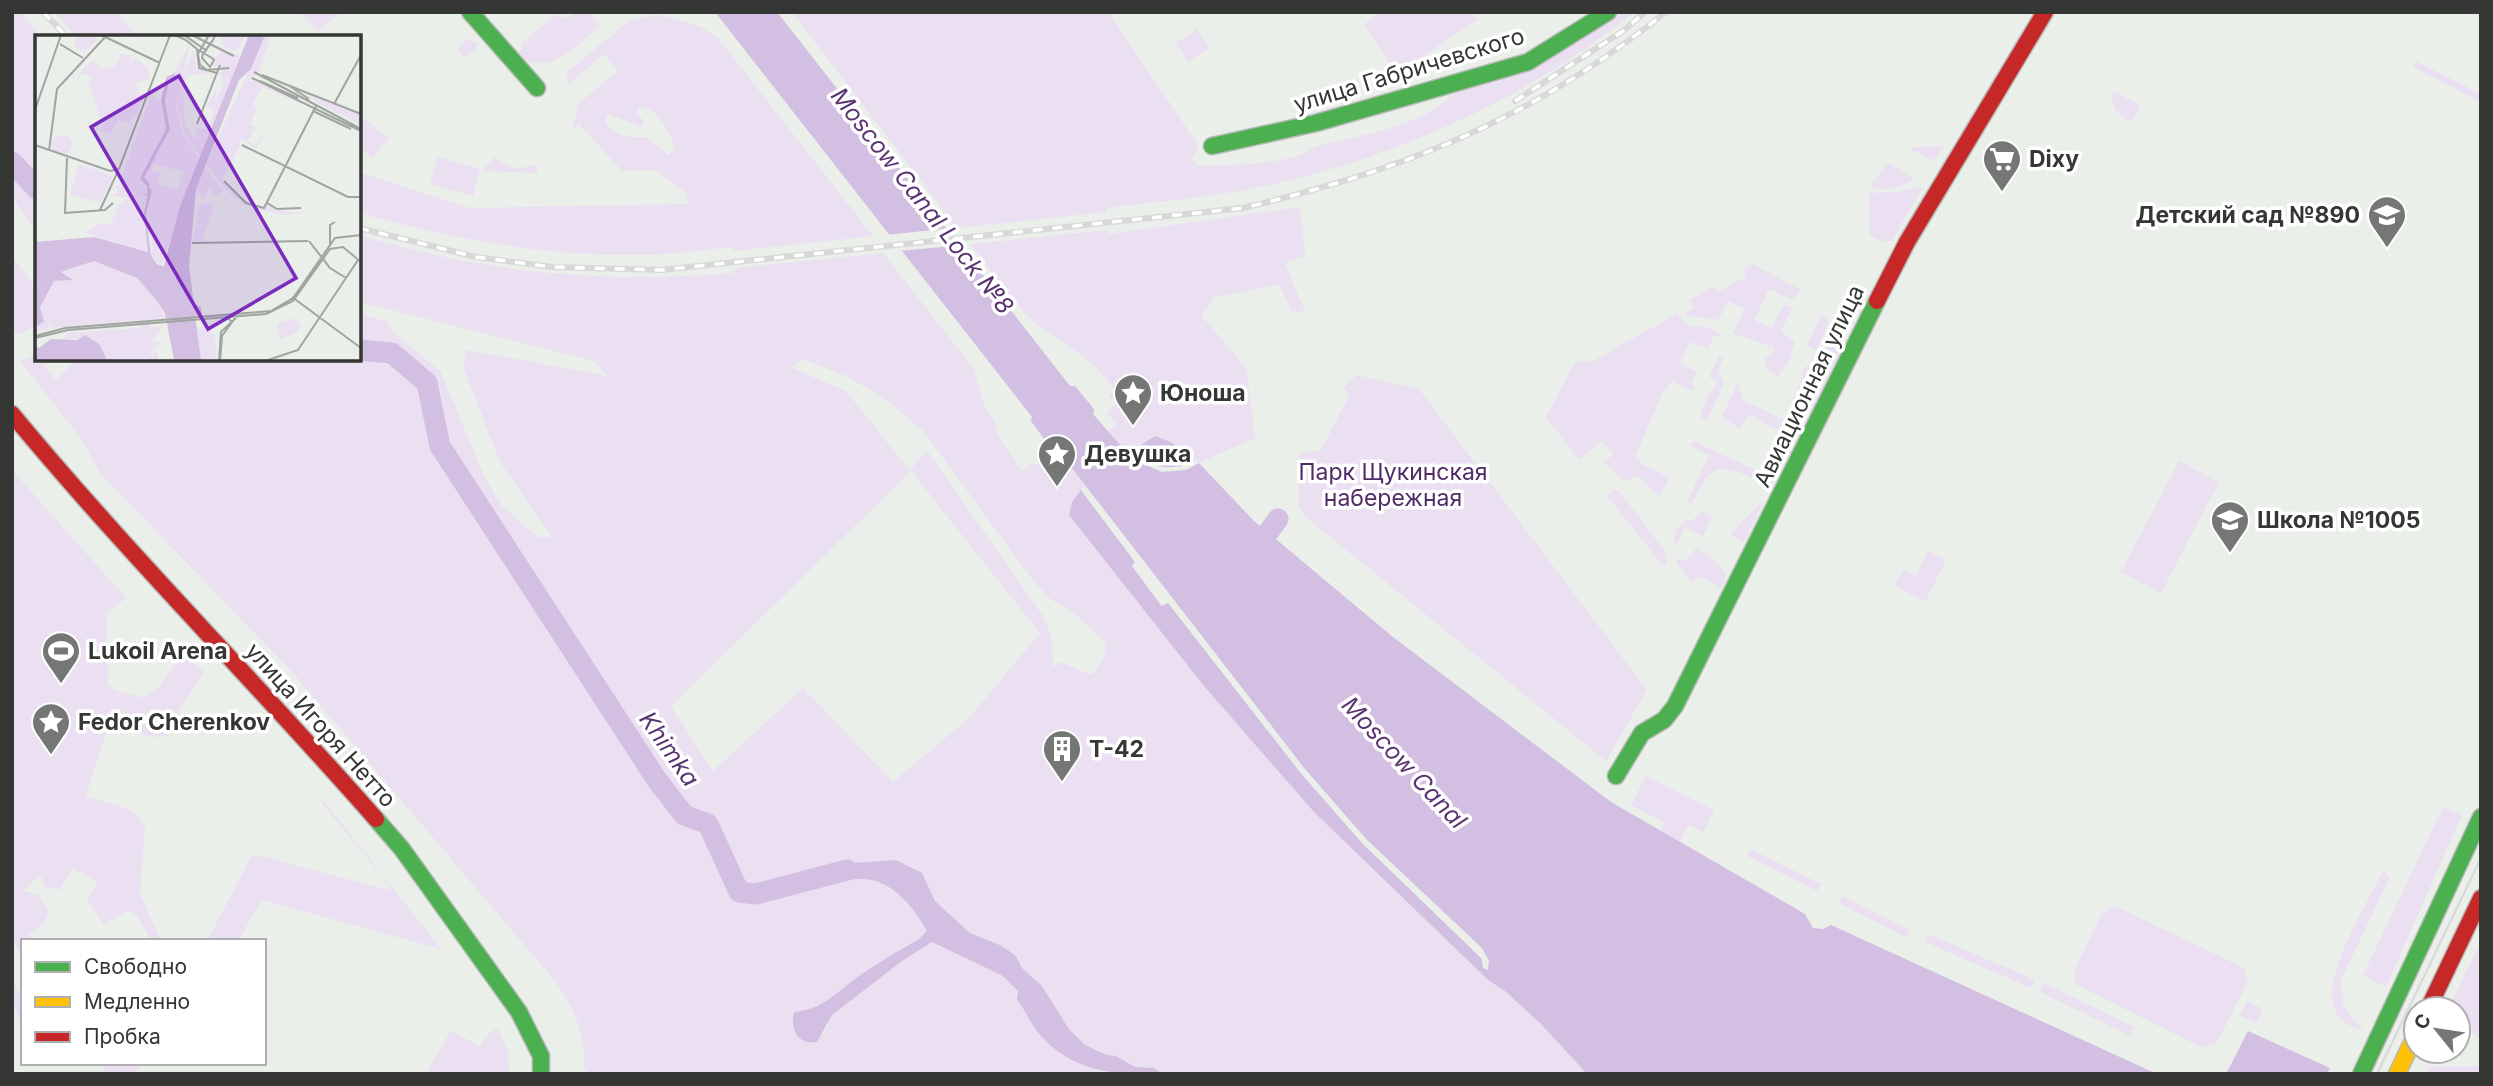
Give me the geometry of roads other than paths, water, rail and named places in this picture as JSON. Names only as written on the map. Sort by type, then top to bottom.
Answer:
[{"type":"street","points":[[470,12],[537,88]]},
{"type":"street","name":"улица Габричевского","points":[[1212,146],[1316,123],[1528,62],[1608,12]]},
{"type":"street","name":"Авиационная улица","points":[[1616,776],[1642,733],[1664,720],[1675,706],[1910,236],[2045,12]]},
{"type":"street","name":"улица Игоря Нетто","points":[[12,414],[93,512],[297,729],[402,849],[519,1012],[541,1056],[541,1074]]},
{"type":"street","points":[[2361,1074],[2481,817]]},
{"type":"street","points":[[2435,995],[2481,898]]},
{"type":"water","points":[[715,12],[777,12],[1070,386],[1075,386],[1094,409],[1093,414],[1126,450],[1139,460],[1167,471],[1182,470],[1199,463],[1254,521],[1393,637],[1611,802],[1805,914],[1813,928],[1823,929],[1831,925],[2157,1074],[1587,1074],[1541,1024],[1505,991],[1488,980],[1314,812],[1204,686],[1069,515],[1072,502],[1081,490],[1136,562],[1132,566],[1161,605],[1168,602],[1300,772],[1363,844],[1484,961],[1489,960],[1366,839],[1304,768],[1061,454],[1053,445],[1048,444],[1031,421],[1032,417]]},
{"type":"water","points":[[1155,436],[1171,442],[1195,460],[1178,466],[1162,467],[1132,451]]},
{"type":"water","points":[[896,860],[922,873],[935,901],[970,933],[1002,946],[1016,956],[1022,968],[1042,986],[1069,1029],[1085,1045],[1116,1056],[1135,1067],[1154,1068],[1162,1073],[1193,1074],[1112,1072],[1075,1061],[1057,1051],[1041,1036],[1017,1000],[1018,991],[1003,976],[932,942],[902,961],[832,1015],[817,1042],[800,1039],[793,1025],[794,1012],[804,1011],[827,1000],[863,973],[918,940],[927,931],[909,904],[884,884],[863,879],[824,882],[820,875],[854,863]]},
{"type":"water","points":[[2248,1031],[2330,1068],[2327,1074],[2226,1074]]},
{"type":"waterway","name":"Khimka","points":[[12,162],[35,187]]},
{"type":"waterway","name":"Khimka","points":[[360,350],[392,353],[427,383],[440,446],[657,780],[684,815],[708,824],[739,892],[756,894],[847,870]]},
{"type":"waterway","points":[[1252,554],[1278,519]]},
{"type":"tram line","points":[[2377,1074],[2481,858]]},
{"type":"railway","points":[[43,12],[65,35]]},
{"type":"railway","points":[[1515,101],[1623,31],[1645,12]]},
{"type":"railway","points":[[360,228],[476,257],[552,267],[661,270],[1243,208],[1360,176],[1466,136],[1567,82],[1616,50],[1666,12]]},
{"type":"place","name":"Dixy","points":[[2002,193]]},
{"type":"place","name":"Детский сад №890","points":[[2387,249]]},
{"type":"place","name":"Юноша","points":[[1133,427]]},
{"type":"place","name":"Девушка","points":[[1057,488]]},
{"type":"place","name":"Школа №1005","points":[[2230,554]]},
{"type":"place","name":"Lukoil Arena","points":[[61,685]]},
{"type":"place","name":"Fedor Cherenkov","points":[[51,756]]},
{"type":"place","name":"Т-42","points":[[1062,783]]},
{"type":"water label","name":"Moscow Canal Lock №8","points":[[922,201]]},
{"type":"water label","name":"Moscow Canal","points":[[1404,763]]},
{"type":"park label","name":"Парк Щукинская набережная","points":[[1393,485]]}]
